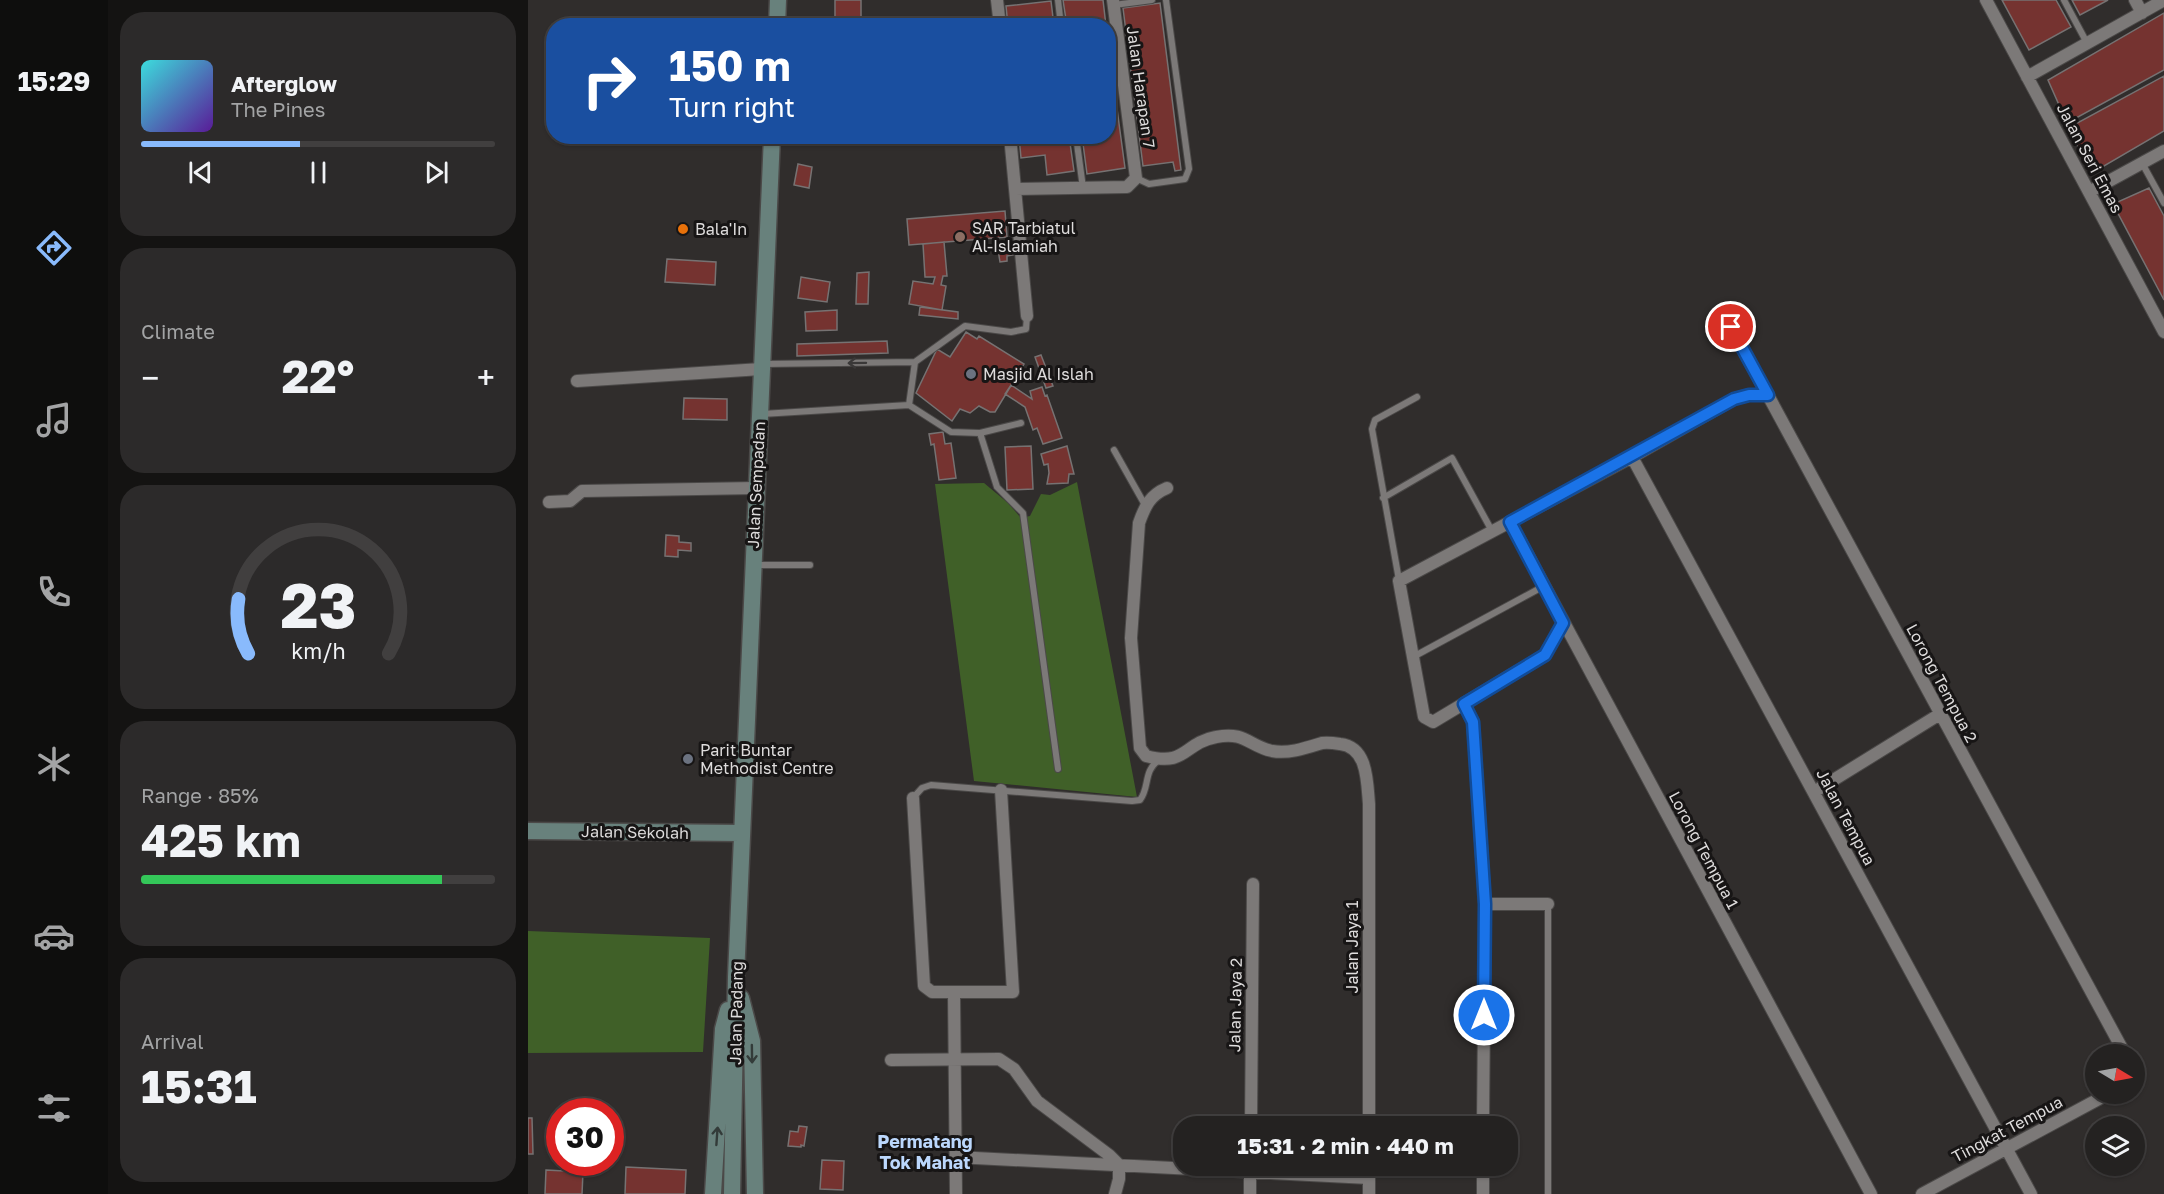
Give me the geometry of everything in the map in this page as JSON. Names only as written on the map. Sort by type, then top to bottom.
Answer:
[{"type":"street","points":[[777,18],[778,0]]},
{"type":"street","points":[[1000,18],[1001,0]]},
{"type":"street","name":"Jalan Seri Emas","points":[[1986,0],[2164,332]]},
{"type":"street","points":[[2135,0],[2142,13]]},
{"type":"street","points":[[2027,76],[2164,0]]},
{"type":"street","name":"Jalan Harapan 7","points":[[1113,3],[1115,18]]},
{"type":"street","name":"Jalan Harapan 7","points":[[1116,26],[1136,178]]},
{"type":"street","name":"Jalan Sempadan","points":[[741,833],[772,144]]},
{"type":"street","points":[[1011,144],[1028,316]]},
{"type":"street","points":[[2089,192],[2164,151]]},
{"type":"street","points":[[1015,189],[1127,187],[1136,178]]},
{"type":"street","name":"Lorong Tempua 2","points":[[1731,327],[2120,1044]]},
{"type":"street","points":[[577,381],[761,367]]},
{"type":"street","points":[[1563,623],[1545,655],[1433,722],[1424,717],[1399,581],[1632,457],[1734,399],[1749,395],[1768,395]]},
{"type":"street","name":"Jalan Tempua","points":[[1632,457],[2031,1194]]},
{"type":"street","points":[[549,502],[570,501],[582,491],[756,488]]},
{"type":"street","points":[[1159,760],[1146,756],[1140,748],[1131,638],[1139,523],[1145,505],[1158,492],[1167,488]]},
{"type":"street","name":"Lorong Tempua 1","points":[[1510,522],[1871,1194]]},
{"type":"street","points":[[1464,704],[1473,722],[1485,904],[1483,1116]]},
{"type":"street","points":[[1814,792],[1940,714]]},
{"type":"street","name":"Jalan Jaya 1","points":[[1159,760],[1174,759],[1184,755],[1198,742],[1229,734],[1240,736],[1272,751],[1291,751],[1326,742],[1346,745],[1358,753],[1365,768],[1369,804],[1369,1116]]},
{"type":"street","points":[[913,798],[924,986],[932,992],[1013,992],[1001,790]]},
{"type":"street","name":"Jalan Sekolah","points":[[528,831],[741,833]]},
{"type":"street","name":"Jalan Padang","points":[[732,1194],[741,833]]},
{"type":"street","name":"Jalan Jaya 2","points":[[1251,1116],[1253,884]]},
{"type":"street","points":[[1485,904],[1548,904]]},
{"type":"street","points":[[713,1194],[723,1029],[736,977]]},
{"type":"street","points":[[736,977],[752,1041],[755,1194]]},
{"type":"street","points":[[954,993],[956,1194]]},
{"type":"street","points":[[891,1060],[999,1059],[1014,1069],[1038,1101],[1119,1165],[1119,1179],[1115,1194]]},
{"type":"street","name":"Tingkat Tempua","points":[[1922,1194],[2089,1104]]},
{"type":"street","points":[[956,1157],[1173,1167]]},
{"type":"street","points":[[1250,1176],[1250,1194]]},
{"type":"street","points":[[1369,1176],[1369,1194]]},
{"type":"street","points":[[1483,1176],[1483,1194]]},
{"type":"lane","points":[[1058,0],[1060,18]]},
{"type":"lane","points":[[1113,3],[1152,0]]},
{"type":"lane","points":[[1136,178],[1149,184],[1185,179],[1189,169],[1166,0]]},
{"type":"lane","points":[[2064,0],[2087,43]]},
{"type":"lane","points":[[1077,144],[1083,188]]},
{"type":"lane","points":[[2142,163],[2164,203]]},
{"type":"lane","points":[[761,367],[915,362],[965,326],[1011,332],[1026,329],[1028,316]]},
{"type":"lane","points":[[909,405],[915,362]]},
{"type":"lane","points":[[1399,581],[1372,433],[1375,420],[1417,397]]},
{"type":"lane","points":[[759,414],[909,405],[951,432],[980,433],[1021,423]]},
{"type":"lane","points":[[980,433],[997,487],[1023,513],[1058,769]]},
{"type":"lane","points":[[1114,450],[1145,505]]},
{"type":"lane","points":[[1383,498],[1452,458],[1492,531]]},
{"type":"lane","points":[[753,565],[810,565]]},
{"type":"lane","points":[[1413,657],[1544,586]]},
{"type":"lane","points":[[913,798],[922,788],[931,784],[1140,800],[1144,795],[1148,771],[1159,760]]},
{"type":"lane","points":[[1548,904],[1548,1194]]},
{"type":"green space","points":[[1077,482],[1137,797],[974,781],[935,484],[984,483],[1008,503],[1021,518],[1030,516],[1041,494],[1050,495]]},
{"type":"green space","points":[[528,931],[710,938],[703,1052],[528,1053]]},
{"type":"building","points":[[835,0],[861,0],[861,18],[835,18]]},
{"type":"building","points":[[1063,0],[1103,0],[1105,18],[1066,18]]},
{"type":"building","points":[[2002,0],[2056,0],[2071,27],[2029,50]]},
{"type":"building","points":[[2072,0],[2108,0],[2080,15]]},
{"type":"building","points":[[1051,1],[1053,18],[1007,18],[1006,6]]},
{"type":"building","points":[[1160,3],[1181,170],[1175,171],[1173,162],[1143,166],[1123,8]]},
{"type":"building","points":[[2164,13],[2164,70],[2067,123],[2048,80]]},
{"type":"building","points":[[2164,76],[2164,131],[2092,173],[2068,128]]},
{"type":"building","points":[[1116,101],[1125,168],[1087,174],[1083,144],[1116,144]]},
{"type":"building","points":[[1020,144],[1070,144],[1074,171],[1047,175],[1045,155],[1021,158]]},
{"type":"building","points":[[798,164],[812,167],[809,188],[794,185]]},
{"type":"building","points":[[2149,188],[2164,216],[2164,300],[2113,204]]},
{"type":"building","points":[[1005,211],[1007,237],[909,245],[907,219]]},
{"type":"building","points":[[944,242],[947,276],[943,276],[941,285],[946,286],[942,310],[909,304],[913,281],[933,284],[935,277],[925,277],[923,244]]},
{"type":"building","points":[[1005,242],[1005,246],[1012,245],[1013,255],[1007,256],[1007,261],[1000,262],[997,243]]},
{"type":"building","points":[[667,259],[716,262],[715,285],[665,282]]},
{"type":"building","points":[[869,272],[868,304],[856,304],[857,273]]},
{"type":"building","points":[[801,277],[830,282],[827,302],[798,298]]},
{"type":"building","points":[[920,307],[958,312],[958,319],[919,315]]},
{"type":"building","points":[[837,310],[837,330],[806,331],[805,312]]},
{"type":"building","name":"Masjid Al Islah","points":[[966,332],[977,339],[979,336],[1024,364],[995,412],[979,406],[970,413],[960,409],[952,421],[916,393],[937,349],[950,357]]},
{"type":"building","points":[[887,341],[888,353],[797,356],[797,344]]},
{"type":"building","points":[[1041,355],[1053,386],[1046,388],[1035,357]]},
{"type":"building","points":[[1011,385],[1032,399],[1030,391],[1042,387],[1062,438],[1043,444],[1037,428],[1033,430],[1025,407],[1005,394]]},
{"type":"building","points":[[684,398],[727,399],[727,420],[683,419]]},
{"type":"building","points":[[943,432],[945,444],[951,443],[956,478],[939,480],[934,444],[931,445],[929,434]]},
{"type":"building","points":[[1031,446],[1033,489],[1007,490],[1005,447]]},
{"type":"building","points":[[1067,446],[1074,474],[1069,474],[1068,483],[1047,484],[1048,464],[1044,465],[1041,454]]},
{"type":"building","points":[[666,535],[679,536],[679,542],[691,543],[691,551],[678,550],[678,557],[665,556]]},
{"type":"building","points":[[528,1118],[532,1118],[533,1154],[528,1154]]},
{"type":"building","points":[[799,1126],[807,1127],[804,1146],[788,1146],[790,1131],[798,1132]]},
{"type":"building","points":[[822,1160],[844,1161],[843,1190],[820,1189]]},
{"type":"building","points":[[626,1167],[686,1170],[685,1194],[625,1194]]},
{"type":"building","points":[[546,1170],[546,1176],[583,1176],[582,1194],[545,1194]]},
{"type":"place","name":"Bala'In","points":[[683,229]]},
{"type":"place","name":"SAR Tarbiatul Al-Islamiah","points":[[960,237]]},
{"type":"place","name":"Masjid Al Islah","points":[[971,374]]},
{"type":"place","name":"Parit Buntar Methodist Centre","points":[[688,759]]},
{"type":"district","name":"Permatang Tok Mahat","points":[[925,1152]]},
{"type":"route","points":[[1484,1015],[1485,904],[1473,722],[1464,704],[1545,655],[1563,623],[1510,522],[1734,399],[1749,395],[1768,395],[1731,327]]}]
